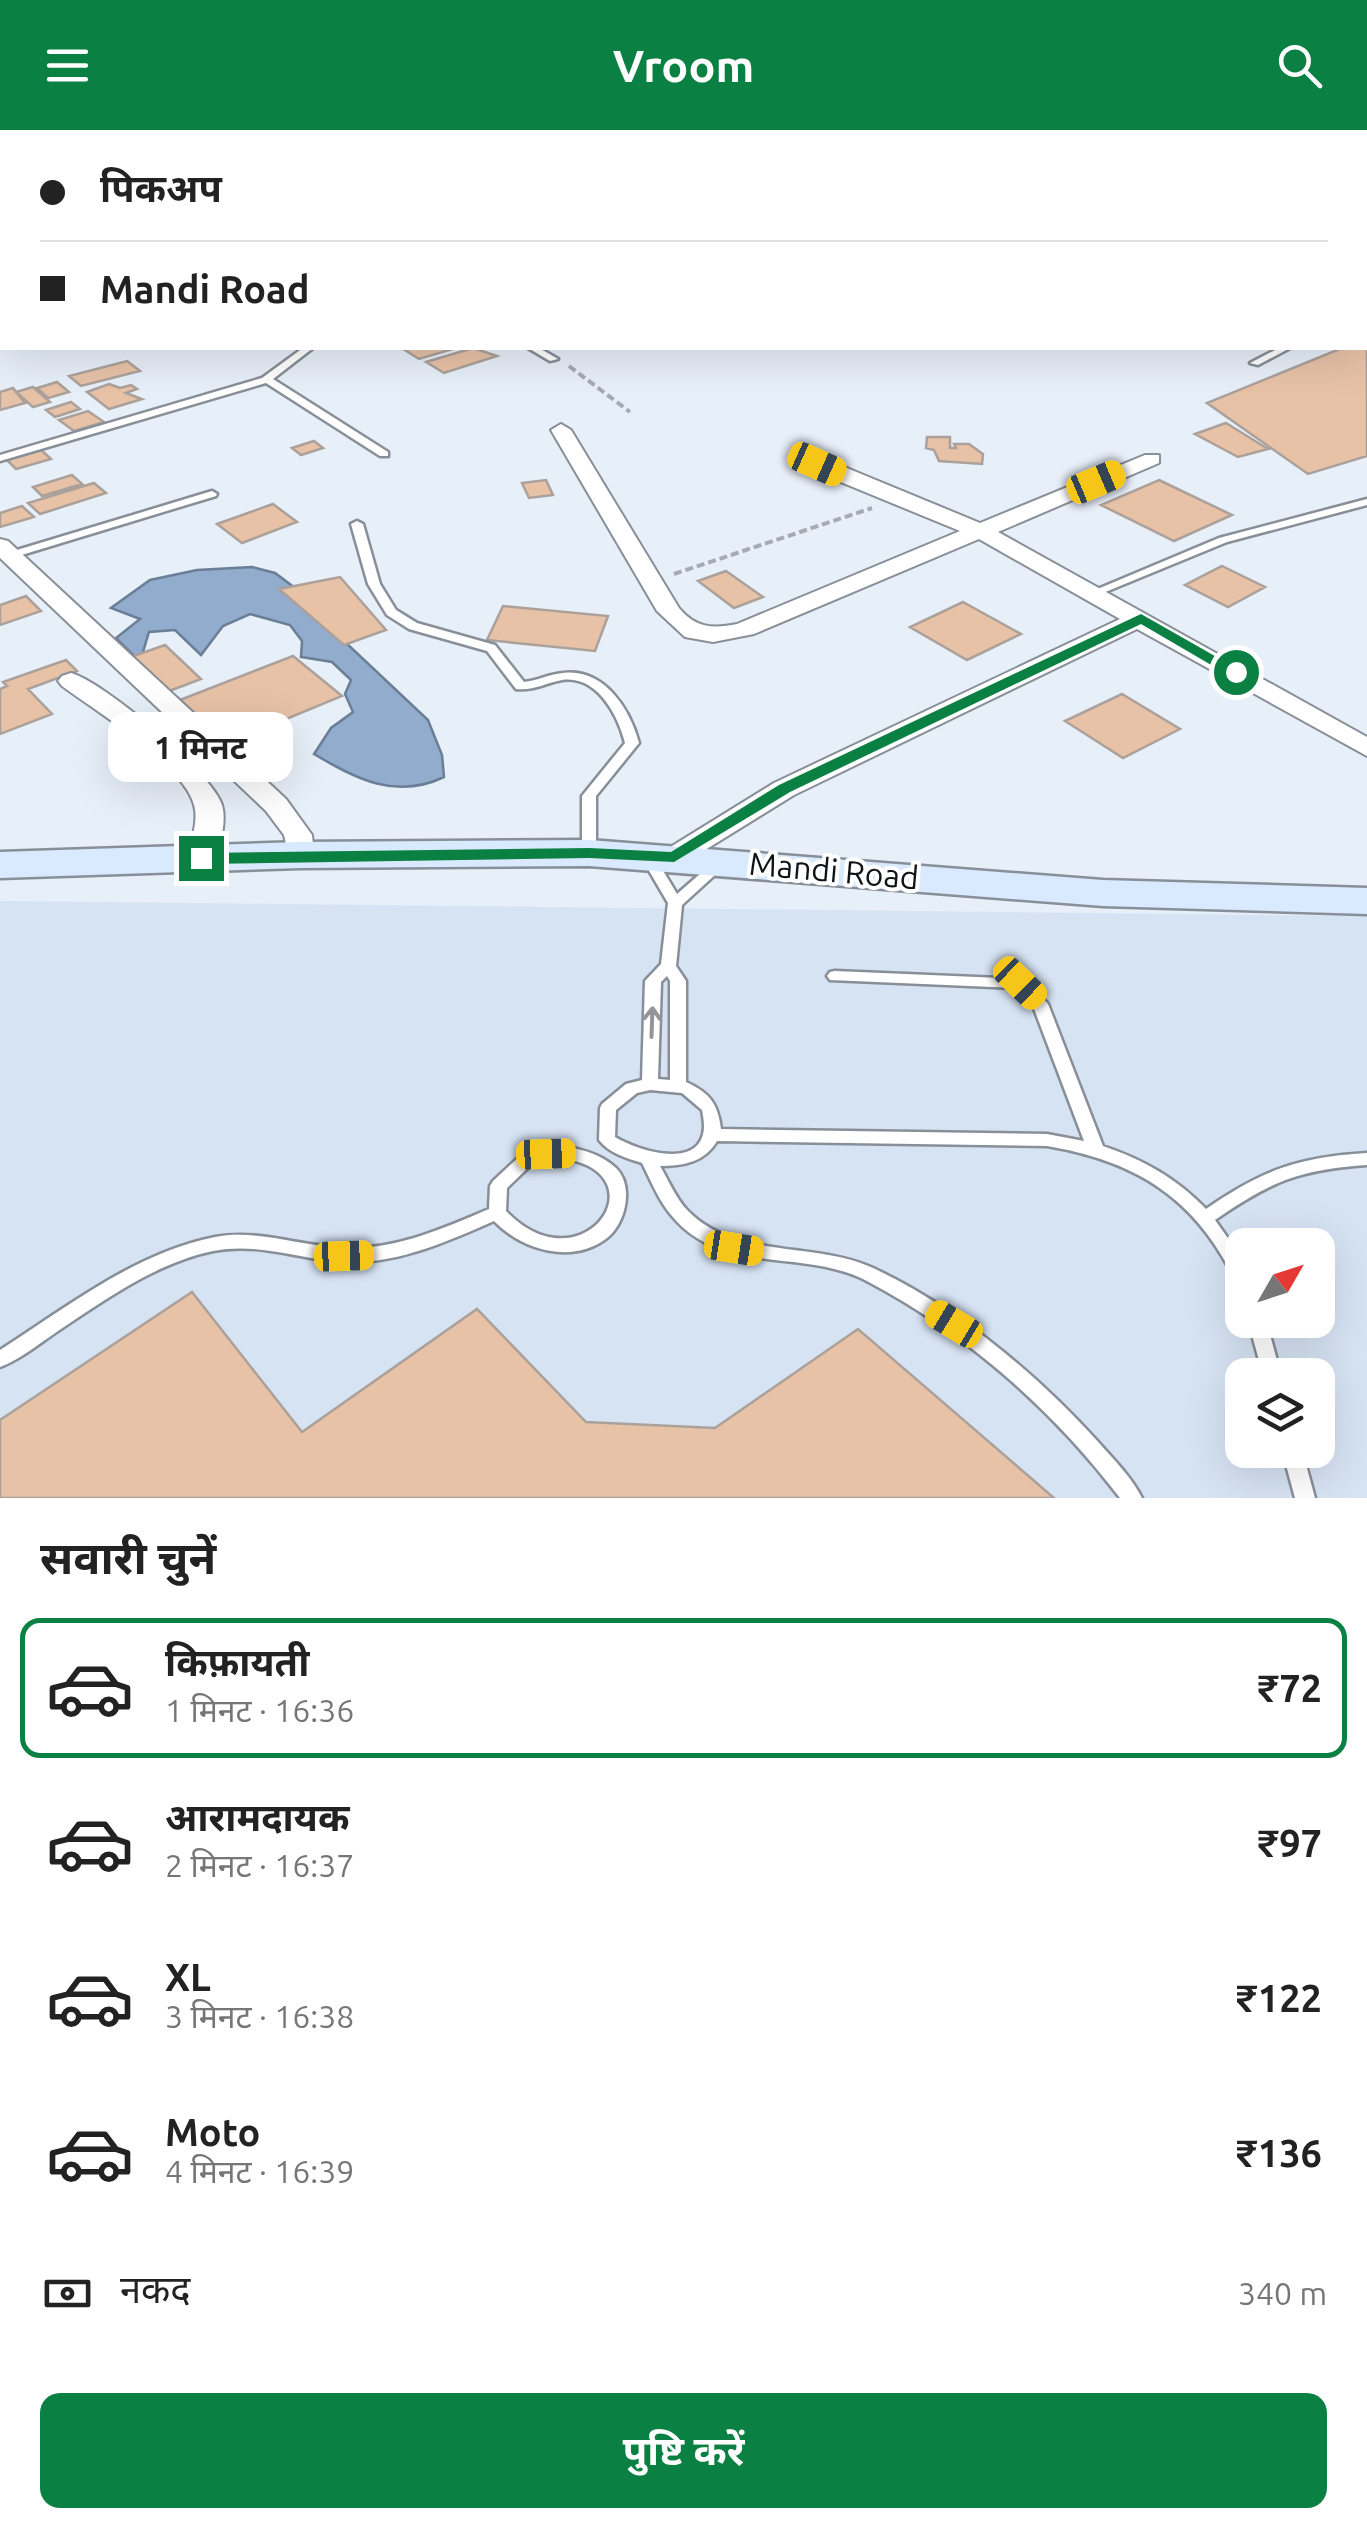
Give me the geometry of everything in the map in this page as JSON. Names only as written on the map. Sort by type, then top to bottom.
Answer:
[{"type":"street","points":[[560,430],[678,624],[701,635],[720,635],[1152,460]]},
{"type":"street","points":[[817,464],[896,500],[982,532],[1367,748]]},
{"type":"street","points":[[5,550],[276,805],[298,835],[300,855]]},
{"type":"street","points":[[660,856],[784,789],[1141,618]]},
{"type":"street","points":[[71,681],[141,733],[201,789],[210,817],[201,858]]},
{"type":"street","name":"Mandi Road","points":[[0,865],[300,855],[589,853],[1103,893],[1367,901]]},
{"type":"lane","points":[[0,458],[266,379],[305,350]]},
{"type":"lane","points":[[537,350],[553,359]]},
{"type":"lane","points":[[1255,363],[1282,350]]},
{"type":"lane","points":[[266,379],[384,454]]},
{"type":"lane","points":[[5,550],[212,494]]},
{"type":"lane","points":[[1094,593],[1223,540],[1367,502]]},
{"type":"lane","points":[[358,524],[374,584],[401,620],[492,648],[520,686],[532,688],[572,676],[590,682],[621,711],[632,743],[589,796],[589,853]]},
{"type":"lane","points":[[660,856],[675,902],[668,966],[678,981],[678,1086]]},
{"type":"lane","points":[[675,902],[722,861]]},
{"type":"lane","points":[[650,1084],[653,980],[668,966]]},
{"type":"lane","points":[[835,976],[1020,983],[1040,1004],[1095,1147]]},
{"type":"lane","points":[[712,1135],[710,1108],[701,1097],[678,1086],[650,1084],[617,1097],[604,1117],[607,1140],[624,1154],[650,1162],[688,1157],[712,1135],[1047,1140],[1095,1147],[1137,1163],[1177,1188],[1206,1218],[1225,1249]]},
{"type":"lane","points":[[568,1153],[604,1166],[620,1189],[620,1205],[599,1234],[580,1244],[558,1247],[522,1239],[498,1213],[500,1186],[526,1160],[568,1153]]},
{"type":"lane","points":[[604,1166],[624,1154]]},
{"type":"lane","points":[[1206,1218],[1263,1178],[1284,1169],[1367,1158]]},
{"type":"lane","points":[[650,1162],[681,1214],[713,1238],[734,1248],[846,1263],[954,1324],[1087,1443],[1132,1498]]},
{"type":"lane","points":[[0,1359],[184,1251],[252,1239],[344,1256],[382,1254],[408,1250],[498,1213]]},
{"type":"lane","points":[[1297,1468],[1305,1498]]},
{"type":"path","points":[[553,359],[586,377],[630,412]]},
{"type":"path","points":[[652,581],[896,500]]},
{"type":"shaded area","points":[[0,901],[1367,916],[1367,1498],[0,1498]]},
{"type":"water","points":[[252,567],[275,573],[295,588],[311,610],[428,720],[442,755],[444,777],[409,787],[377,784],[314,754],[331,728],[353,712],[345,694],[351,680],[332,662],[301,657],[302,641],[290,625],[250,614],[223,626],[201,655],[175,630],[149,632],[140,662],[116,638],[140,619],[111,608],[150,580],[197,570]]},
{"type":"building","points":[[405,350],[449,350],[419,359]]},
{"type":"building","points":[[466,350],[497,356],[444,373],[426,362]]},
{"type":"building","points":[[1337,350],[1367,350],[1367,456],[1308,474],[1207,403]]},
{"type":"building","points":[[127,361],[140,371],[81,386],[69,376]]},
{"type":"building","points":[[57,382],[69,392],[48,398],[37,388]]},
{"type":"building","points":[[109,384],[120,388],[131,385],[137,389],[126,393],[142,399],[109,409],[87,392]]},
{"type":"building","points":[[33,387],[50,402],[33,407],[16,392]]},
{"type":"building","points":[[13,388],[25,403],[0,410],[0,392]]},
{"type":"building","points":[[71,402],[80,409],[55,417],[46,410]]},
{"type":"building","points":[[88,411],[104,422],[74,431],[59,420]]},
{"type":"building","points":[[1226,423],[1268,449],[1238,457],[1195,434]]},
{"type":"building","points":[[927,437],[950,437],[950,448],[956,448],[954,444],[969,444],[983,454],[982,464],[939,461],[934,450],[926,448]]},
{"type":"building","points":[[314,441],[323,448],[301,455],[292,448]]},
{"type":"building","points":[[40,449],[51,459],[16,469],[6,459]]},
{"type":"building","points":[[72,475],[82,484],[42,496],[33,487]]},
{"type":"building","points":[[546,480],[553,495],[529,498],[522,483]]},
{"type":"building","points":[[1159,480],[1232,515],[1174,541],[1101,505]]},
{"type":"building","points":[[94,483],[106,493],[40,514],[28,503]]},
{"type":"building","points":[[273,504],[297,522],[242,543],[217,524]]},
{"type":"building","points":[[22,506],[34,517],[0,527],[0,513]]},
{"type":"building","points":[[1222,566],[1265,587],[1228,607],[1185,585]]},
{"type":"building","points":[[726,571],[763,597],[734,608],[698,581]]},
{"type":"building","points":[[340,577],[386,630],[344,645],[279,589]]},
{"type":"building","points":[[26,596],[41,611],[0,625],[0,605]]},
{"type":"building","points":[[963,602],[1021,634],[967,660],[910,627]]},
{"type":"building","points":[[503,606],[608,616],[595,651],[487,640]]},
{"type":"building","points":[[165,645],[201,679],[164,693],[128,658]]},
{"type":"building","points":[[293,656],[342,696],[228,743],[180,700]]},
{"type":"building","points":[[66,660],[77,671],[28,689],[52,714],[0,734],[0,689],[7,686],[3,682]]},
{"type":"building","points":[[1122,694],[1180,729],[1123,758],[1065,721]]},
{"type":"building","points":[[192,1292],[302,1432],[477,1309],[586,1422],[715,1428],[858,1329],[1054,1498],[0,1498],[0,1420]]},
{"type":"route","points":[[201,858],[589,853],[674,857],[784,789],[1141,618],[1236,672]]}]
